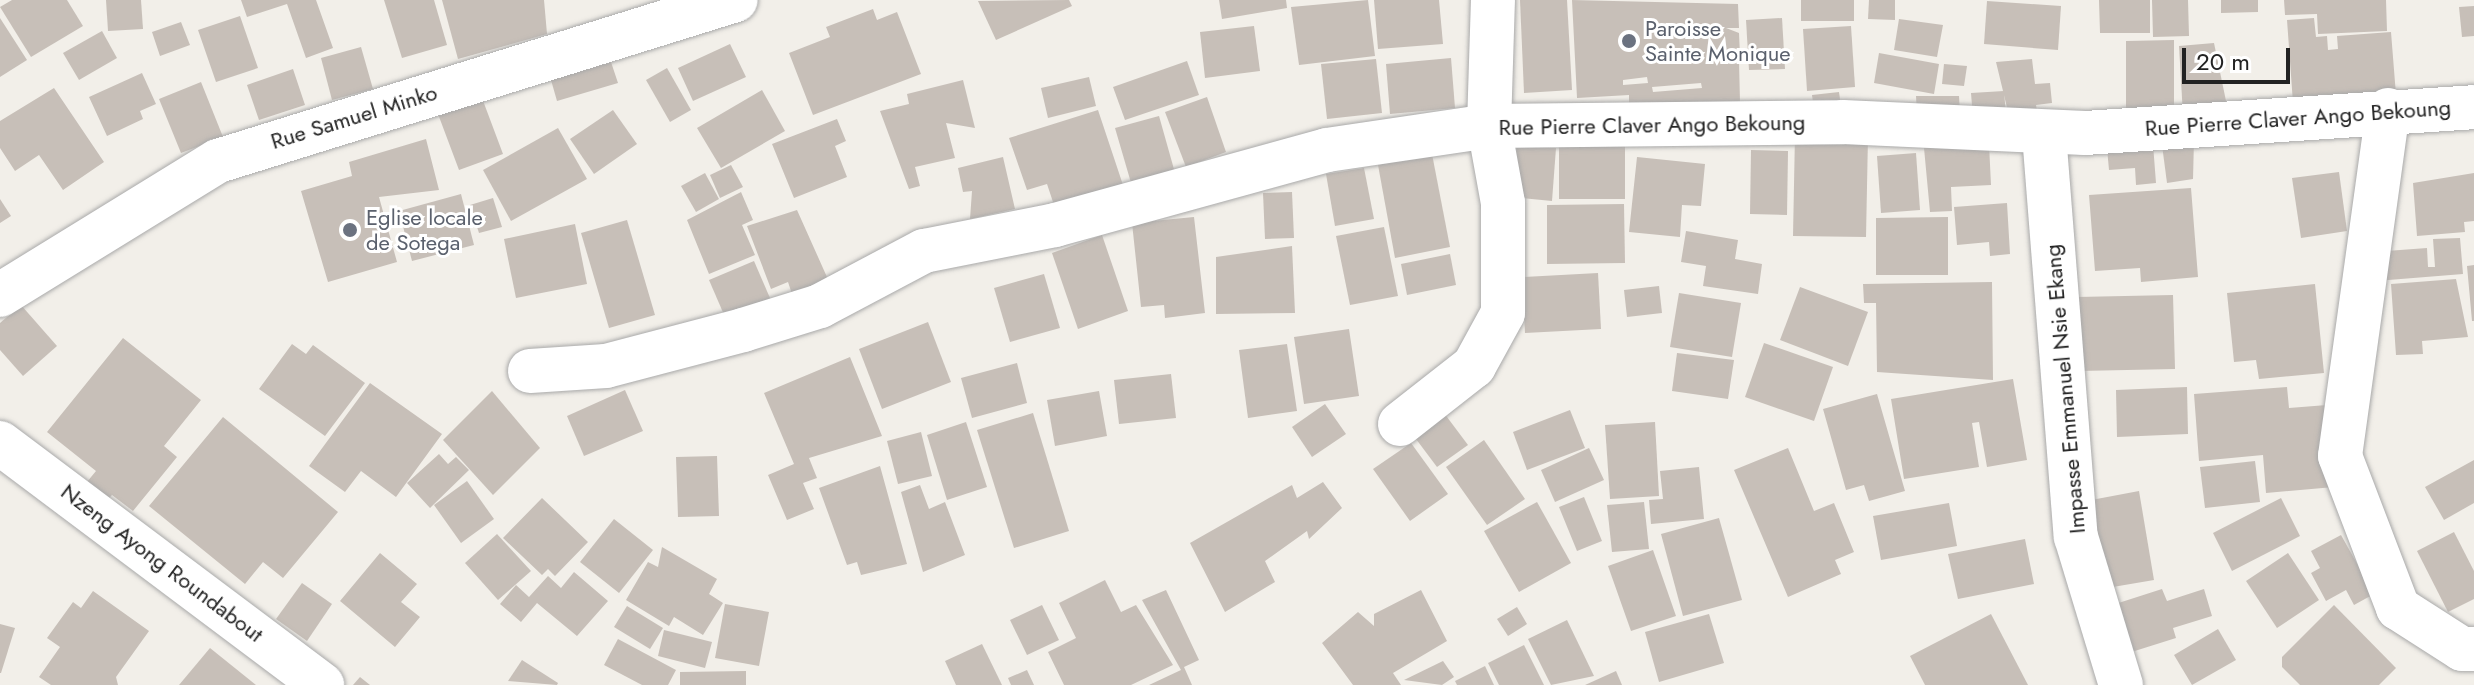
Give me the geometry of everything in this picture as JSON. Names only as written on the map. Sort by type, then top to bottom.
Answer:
[{"type":"street","name":"Rue Samuel Minko","points":[[0,295],[218,161],[736,0]]},
{"type":"street","points":[[1400,424],[1474,366],[1503,313],[1503,203],[1489,126],[1493,0]]},
{"type":"street","name":"Rue Pierre Claver Ango Bekoung","points":[[530,371],[606,366],[743,330],[820,306],[924,251],[1055,225],[1327,150],[1489,126],[1843,122],[2044,134],[2474,107]]},
{"type":"street","points":[[2388,110],[2340,456],[2398,608],[2462,649],[2474,649]]},
{"type":"street","name":"Impasse Emmanuel Nsie Ekang","points":[[2044,134],[2076,537],[2121,685]]},
{"type":"street","name":"Nzeng Ayong Roundabout","points":[[0,443],[322,685]]},
{"type":"building","points":[[12,0],[67,0],[83,26],[31,57],[0,7]]},
{"type":"building","points":[[106,0],[141,0],[143,29],[108,31]]},
{"type":"building","points":[[241,0],[316,0],[333,48],[306,58],[287,4],[247,17]]},
{"type":"building","points":[[384,0],[434,0],[447,45],[402,58]]},
{"type":"building","points":[[442,0],[544,0],[547,34],[458,59]]},
{"type":"building","points":[[1069,0],[1072,6],[996,40],[978,1]]},
{"type":"building","points":[[1219,0],[1286,0],[1287,8],[1222,19]]},
{"type":"building","points":[[1368,0],[1375,56],[1299,65],[1291,7]]},
{"type":"building","points":[[1374,0],[1439,0],[1443,44],[1378,49]]},
{"type":"building","points":[[1520,0],[1567,0],[1572,90],[1524,93]]},
{"type":"building","name":"Paroisse Sainte Monique","points":[[1572,0],[1738,4],[1739,28],[1726,28],[1739,33],[1740,56],[1727,56],[1739,61],[1740,102],[1629,107],[1629,95],[1577,98]],"holes":[[[1647,77],[1648,83],[1623,85],[1623,80]],[[1701,83],[1702,88],[1653,92],[1652,87]]]},
{"type":"building","points":[[1801,0],[1854,0],[1854,21],[1801,21]]},
{"type":"building","points":[[1869,0],[1895,0],[1895,20],[1868,19]]},
{"type":"building","points":[[2099,0],[2150,0],[2150,33],[2100,33]]},
{"type":"building","points":[[2152,0],[2188,0],[2189,36],[2153,37]]},
{"type":"building","points":[[2221,0],[2258,0],[2258,12],[2221,13]]},
{"type":"building","points":[[2284,0],[2386,0],[2387,31],[2318,34],[2317,14],[2285,15]]},
{"type":"building","points":[[1987,1],[2061,6],[2058,50],[1984,44]]},
{"type":"building","points":[[2474,6],[2474,36],[2462,37],[2459,7]]},
{"type":"building","points":[[873,9],[877,20],[897,12],[921,74],[813,115],[789,53],[830,37],[826,27]]},
{"type":"building","points":[[240,16],[258,68],[216,82],[198,30]]},
{"type":"building","points":[[0,18],[27,60],[0,77]]},
{"type":"building","points":[[1782,18],[1785,69],[1749,70],[1746,20]]},
{"type":"building","points":[[2314,18],[2316,37],[2327,36],[2328,50],[2338,49],[2337,36],[2391,32],[2396,95],[2293,103],[2287,20]]},
{"type":"building","points":[[1899,19],[1943,25],[1937,57],[1894,50]]},
{"type":"building","points":[[181,22],[190,45],[160,56],[152,32]]},
{"type":"building","points":[[1254,26],[1260,71],[1205,78],[1200,32]]},
{"type":"building","points":[[1851,26],[1855,87],[1807,91],[1803,29]]},
{"type":"building","points":[[102,31],[117,58],[79,80],[63,53]]},
{"type":"building","points":[[2174,40],[2174,117],[2126,117],[2126,41]]},
{"type":"building","points":[[2214,43],[2226,101],[2221,112],[2183,115],[2179,46]]},
{"type":"building","points":[[730,44],[746,77],[693,101],[678,68]]},
{"type":"building","points":[[361,47],[373,89],[332,100],[321,58]]},
{"type":"building","points":[[1879,53],[1939,64],[1934,94],[1874,83]]},
{"type":"building","points":[[1451,58],[1455,108],[1390,114],[1386,64]]},
{"type":"building","points":[[1376,59],[1382,113],[1327,119],[1321,64]]},
{"type":"building","points":[[2032,59],[2035,84],[2050,83],[2052,103],[2036,105],[2038,118],[2010,120],[1996,62]]},
{"type":"building","points":[[1187,61],[1199,95],[1125,120],[1113,87]]},
{"type":"building","points":[[611,62],[618,83],[557,101],[551,80]]},
{"type":"building","points":[[1944,64],[1967,66],[1964,86],[1942,84]]},
{"type":"building","points":[[667,68],[691,110],[670,122],[646,80]]},
{"type":"building","points":[[293,69],[305,105],[259,120],[247,85]]},
{"type":"building","points":[[142,73],[156,104],[140,111],[143,119],[107,136],[89,97]]},
{"type":"building","points":[[1089,77],[1096,106],[1048,118],[1041,88]]},
{"type":"building","points":[[963,80],[975,128],[946,123],[955,158],[915,167],[920,186],[909,189],[880,111],[909,104],[907,94]]},
{"type":"building","points":[[201,82],[223,137],[181,153],[159,99]]},
{"type":"building","points":[[54,88],[104,162],[63,190],[39,155],[15,171],[0,148],[0,121]]},
{"type":"building","points":[[762,90],[785,131],[721,168],[697,128]]},
{"type":"building","points":[[2004,91],[2006,115],[1973,118],[1971,93]]},
{"type":"building","points":[[1839,92],[1842,114],[1815,117],[1812,95]]},
{"type":"building","points":[[1916,96],[1959,96],[1960,114],[1917,115]]},
{"type":"building","points":[[1207,97],[1226,152],[1186,167],[1165,112]]},
{"type":"building","points":[[482,98],[503,154],[459,170],[438,114]]},
{"type":"building","points":[[613,110],[637,144],[594,174],[570,139]]},
{"type":"building","points":[[1098,110],[1123,185],[1055,208],[1047,184],[1027,190],[1009,138]]},
{"type":"building","points":[[1159,116],[1177,180],[1134,193],[1115,128]]},
{"type":"building","points":[[837,119],[846,141],[835,146],[847,177],[794,198],[772,144]]},
{"type":"building","points":[[558,128],[587,179],[511,221],[483,170]]},
{"type":"building","points":[[1795,134],[1868,136],[1866,237],[1793,236]]},
{"type":"building","name":"Eglise locale de Sotega","points":[[426,139],[439,190],[379,197],[397,262],[328,282],[301,191],[352,176],[349,162]]},
{"type":"building","points":[[2194,140],[2193,179],[2167,183],[2162,145]]},
{"type":"building","points":[[1559,143],[1625,143],[1625,199],[1559,199]]},
{"type":"building","points":[[1989,144],[1991,185],[1951,187],[1952,211],[1930,212],[1924,148]]},
{"type":"building","points":[[2153,144],[2156,183],[2136,185],[2135,168],[2109,170],[2107,148]]},
{"type":"building","points":[[1517,145],[1556,148],[1552,201],[1512,197]]},
{"type":"building","points":[[1751,150],[1788,151],[1787,215],[1750,214]]},
{"type":"building","points":[[1916,153],[1920,210],[1881,213],[1877,156]]},
{"type":"building","points":[[1432,154],[1450,247],[1395,258],[1378,165]]},
{"type":"building","points":[[1003,157],[1015,209],[970,219],[972,191],[963,192],[958,168]]},
{"type":"building","points":[[1637,157],[1705,164],[1701,206],[1682,205],[1680,237],[1629,232]]},
{"type":"building","points":[[731,165],[743,187],[720,198],[710,175]]},
{"type":"building","points":[[1364,168],[1374,219],[1335,226],[1326,174]]},
{"type":"building","points":[[2339,172],[2347,231],[2301,238],[2292,178]]},
{"type":"building","points":[[705,173],[719,199],[696,212],[681,186]]},
{"type":"building","points":[[2474,173],[2474,221],[2464,222],[2465,232],[2417,236],[2413,183]]},
{"type":"building","points":[[2191,188],[2198,277],[2141,282],[2140,268],[2095,271],[2089,195]]},
{"type":"building","points":[[741,192],[753,220],[742,225],[755,255],[709,274],[687,220]]},
{"type":"building","points":[[1292,192],[1294,238],[1265,239],[1263,193]]},
{"type":"building","points":[[461,194],[474,245],[412,261],[399,211]]},
{"type":"building","points":[[493,198],[502,227],[479,233],[470,205]]},
{"type":"building","points":[[0,199],[11,216],[0,223]]},
{"type":"building","points":[[2007,203],[2010,254],[1990,256],[1989,242],[1957,245],[1954,207]]},
{"type":"building","points":[[1624,204],[1625,263],[1547,264],[1547,205]]},
{"type":"building","points":[[797,210],[831,286],[794,300],[788,282],[771,289],[747,226]]},
{"type":"building","points":[[1194,217],[1205,313],[1165,318],[1164,305],[1141,307],[1132,223]]},
{"type":"building","points":[[1948,217],[1948,275],[1876,275],[1876,218]]},
{"type":"building","points":[[627,220],[655,315],[609,328],[581,233]]},
{"type":"building","points":[[575,224],[587,284],[516,298],[504,239]]},
{"type":"building","points":[[1384,227],[1398,296],[1350,305],[1336,236]]},
{"type":"building","points":[[1686,231],[1738,240],[1735,259],[1762,264],[1758,294],[1703,286],[1706,266],[1681,262]]},
{"type":"building","points":[[1102,235],[1128,311],[1078,329],[1052,253]]},
{"type":"building","points":[[2460,238],[2463,274],[2376,281],[2373,252],[2427,248],[2428,267],[2435,267],[2433,239]]},
{"type":"building","points":[[1292,246],[1295,313],[1216,314],[1216,257]]},
{"type":"building","points":[[1450,254],[1456,285],[1407,295],[1401,264]]},
{"type":"building","points":[[754,261],[773,305],[728,324],[709,280]]},
{"type":"building","points":[[2474,265],[2474,321],[2472,321],[2467,266]]},
{"type":"building","points":[[1598,273],[1601,329],[1525,333],[1522,277]]},
{"type":"building","points":[[1044,274],[1060,328],[1010,342],[994,288]]},
{"type":"building","points":[[2456,279],[2468,337],[2422,341],[2423,354],[2396,355],[2391,284]]},
{"type":"building","points":[[1992,282],[1993,380],[1877,372],[1876,303],[1864,303],[1863,284]]},
{"type":"building","points":[[2315,284],[2324,373],[2259,379],[2256,360],[2234,362],[2227,293]]},
{"type":"building","points":[[1659,286],[1662,313],[1627,317],[1624,290]]},
{"type":"building","points":[[1800,287],[1868,312],[1848,366],[1780,340]]},
{"type":"building","points":[[1679,293],[1741,303],[1732,357],[1670,347]]},
{"type":"building","points":[[2173,295],[2175,369],[2079,371],[2077,297]]},
{"type":"building","points":[[21,305],[57,346],[23,376],[0,350],[0,323]]},
{"type":"building","points":[[928,322],[951,382],[882,409],[859,349]]},
{"type":"building","points":[[1349,329],[1359,396],[1304,404],[1294,337]]},
{"type":"building","points":[[123,338],[201,400],[164,446],[177,457],[133,511],[112,495],[103,505],[82,488],[96,471],[47,432]]},
{"type":"building","points":[[1764,343],[1833,367],[1814,421],[1745,397]]},
{"type":"building","points":[[292,344],[306,354],[313,345],[365,383],[325,436],[259,389]]},
{"type":"building","points":[[1287,344],[1297,411],[1248,418],[1239,350]]},
{"type":"building","points":[[1677,353],[1734,360],[1728,399],[1672,391]]},
{"type":"building","points":[[850,357],[882,436],[809,458],[817,478],[803,483],[814,509],[787,520],[768,475],[794,464],[764,393]]},
{"type":"building","points":[[1017,363],[1027,403],[972,418],[961,378]]},
{"type":"building","points":[[1171,374],[1176,418],[1119,424],[1114,380]]},
{"type":"building","points":[[2013,379],[2027,460],[1987,467],[1979,422],[1972,423],[1979,467],[1904,479],[1891,399]]},
{"type":"building","points":[[370,383],[442,434],[396,497],[361,471],[345,492],[309,466]]},
{"type":"building","points":[[2187,387],[2188,434],[2117,437],[2116,390]]},
{"type":"building","points":[[2287,387],[2289,408],[2327,405],[2334,487],[2266,493],[2263,455],[2199,461],[2194,394]]},
{"type":"building","points":[[625,390],[643,431],[584,456],[567,416]]},
{"type":"building","points":[[492,391],[540,448],[493,495],[443,440]]},
{"type":"building","points":[[1099,391],[1107,436],[1055,446],[1047,400]]},
{"type":"building","points":[[1877,394],[1905,491],[1869,501],[1864,485],[1846,490],[1823,409]]},
{"type":"building","points":[[1325,404],[1346,434],[1312,457],[1292,427]]},
{"type":"building","points":[[1438,405],[1468,445],[1437,467],[1407,427]]},
{"type":"building","points":[[1570,410],[1585,448],[1527,470],[1513,432]]},
{"type":"building","points":[[1033,413],[1069,531],[1014,548],[977,430]]},
{"type":"building","points":[[223,417],[338,512],[283,578],[263,562],[245,584],[149,506]]},
{"type":"building","points":[[966,422],[987,487],[947,500],[927,435]]},
{"type":"building","points":[[1655,422],[1659,496],[1610,499],[1605,425]]},
{"type":"building","points":[[921,432],[932,476],[898,484],[887,441]]},
{"type":"building","points":[[1484,440],[1525,499],[1487,525],[1446,467]]},
{"type":"building","points":[[1411,443],[1448,494],[1410,521],[1373,469]]},
{"type":"building","points":[[1589,448],[1604,480],[1555,502],[1541,470]]},
{"type":"building","points":[[1788,448],[1814,511],[1834,503],[1854,552],[1835,560],[1841,574],[1788,597],[1734,470]]},
{"type":"building","points":[[439,454],[448,464],[456,457],[469,470],[430,508],[407,483]]},
{"type":"building","points":[[717,456],[719,516],[678,517],[676,457]]},
{"type":"building","points":[[2474,460],[2474,503],[2444,520],[2425,487]]},
{"type":"building","points":[[2255,461],[2260,502],[2205,508],[2200,467]]},
{"type":"building","points":[[880,466],[907,564],[861,575],[857,562],[847,565],[819,488]]},
{"type":"building","points":[[1699,467],[1704,519],[1651,524],[1649,500],[1663,499],[1660,471]]},
{"type":"building","points":[[467,481],[494,519],[461,543],[434,505]]},
{"type":"building","points":[[1323,482],[1342,508],[1309,539],[1307,531],[1265,561],[1275,582],[1225,612],[1190,543],[1292,485],[1297,498]]},
{"type":"building","points":[[920,485],[929,509],[945,502],[965,555],[923,572],[901,492]]},
{"type":"building","points":[[2139,491],[2154,580],[2101,589],[2086,501]]},
{"type":"building","points":[[1584,497],[1602,541],[1577,551],[1559,507]]},
{"type":"building","points":[[542,498],[588,542],[555,576],[548,569],[542,575],[503,538]]},
{"type":"building","points":[[2281,498],[2300,536],[2232,571],[2213,533]]},
{"type":"building","points":[[1537,502],[1571,563],[1519,592],[1484,531]]},
{"type":"building","points":[[1644,502],[1649,549],[1612,552],[1607,505]]},
{"type":"building","points":[[1949,503],[1957,546],[1881,560],[1873,516]]},
{"type":"building","points":[[1719,518],[1742,600],[1683,616],[1661,534]]},
{"type":"building","points":[[614,519],[653,550],[619,593],[580,562]]},
{"type":"building","points":[[2454,532],[2474,571],[2474,599],[2448,612],[2417,551]]},
{"type":"building","points":[[497,534],[531,571],[498,600],[465,563]]},
{"type":"building","points":[[2341,535],[2374,594],[2354,605],[2346,590],[2326,601],[2311,573],[2320,568],[2311,551]]},
{"type":"building","points":[[2025,539],[2034,584],[1958,599],[1948,554]]},
{"type":"building","points":[[662,547],[717,579],[709,594],[723,603],[703,635],[674,617],[669,626],[626,600],[648,562],[658,567]]},
{"type":"building","points":[[1653,550],[1676,616],[1631,631],[1608,566]]},
{"type":"building","points":[[380,553],[417,584],[401,602],[420,617],[395,647],[340,601]]},
{"type":"building","points":[[2288,553],[2319,600],[2277,628],[2246,581]]},
{"type":"building","points":[[574,572],[608,601],[577,636],[537,603],[521,622],[500,604],[516,585],[529,597],[548,576],[561,588]]},
{"type":"building","points":[[1105,580],[1121,612],[1136,605],[1173,665],[1131,685],[1064,685],[1048,652],[1076,638],[1059,603]]},
{"type":"building","points":[[302,583],[332,604],[307,641],[276,619]]},
{"type":"building","points":[[2162,589],[2167,601],[2204,589],[2212,616],[2173,628],[2176,638],[2122,655],[2106,607]]},
{"type":"building","points":[[1166,590],[1199,660],[1184,667],[1192,685],[1149,685],[1181,670],[1142,600]]},
{"type":"building","points":[[1421,590],[1447,641],[1393,673],[1401,685],[1353,685],[1322,643],[1358,612],[1374,626],[1374,614]]},
{"type":"building","points":[[93,591],[149,631],[116,677],[118,685],[51,685],[39,677],[60,647],[47,638],[73,602],[81,608]]},
{"type":"building","points":[[725,604],[769,612],[759,666],[715,658]]},
{"type":"building","points":[[1042,605],[1059,640],[1027,655],[1010,620]]},
{"type":"building","points":[[2334,605],[2396,668],[2379,685],[2300,685],[2282,667],[2282,657]]},
{"type":"building","points":[[627,606],[663,628],[650,649],[614,627]]},
{"type":"building","points":[[1517,607],[1527,624],[1508,636],[1497,619]]},
{"type":"building","points":[[1709,614],[1724,663],[1659,682],[1645,632]]},
{"type":"building","points":[[1991,614],[2028,685],[1925,685],[1910,656]]},
{"type":"building","points":[[1567,620],[1594,676],[1551,685],[1528,639]]},
{"type":"building","points":[[0,624],[15,628],[1,673],[0,673]]},
{"type":"building","points":[[2218,629],[2236,660],[2192,685],[2174,655]]},
{"type":"building","points":[[664,630],[712,642],[705,668],[658,656]]},
{"type":"building","points":[[618,639],[676,670],[668,685],[642,685],[604,665]]},
{"type":"building","points":[[982,644],[1002,685],[956,685],[945,661]]},
{"type":"building","points":[[1524,645],[1544,685],[1499,685],[1488,663]]},
{"type":"building","points":[[210,648],[256,685],[179,685]]},
{"type":"building","points":[[522,660],[558,683],[557,685],[508,681]]},
{"type":"building","points":[[1443,661],[1454,677],[1442,685],[1404,680]]},
{"type":"building","points":[[1485,666],[1494,685],[1457,685],[1455,681]]},
{"type":"building","points":[[1027,670],[1034,685],[1011,685],[1008,678]]},
{"type":"building","points":[[746,671],[746,685],[680,685],[680,672]]},
{"type":"building","points":[[1616,671],[1622,685],[1585,685]]},
{"type":"building","points":[[360,677],[370,685],[353,685]]},
{"type":"place","name":"Paroisse Sainte Monique","points":[[1629,41]]},
{"type":"place","name":"Eglise locale de Sotega","points":[[350,230]]}]
